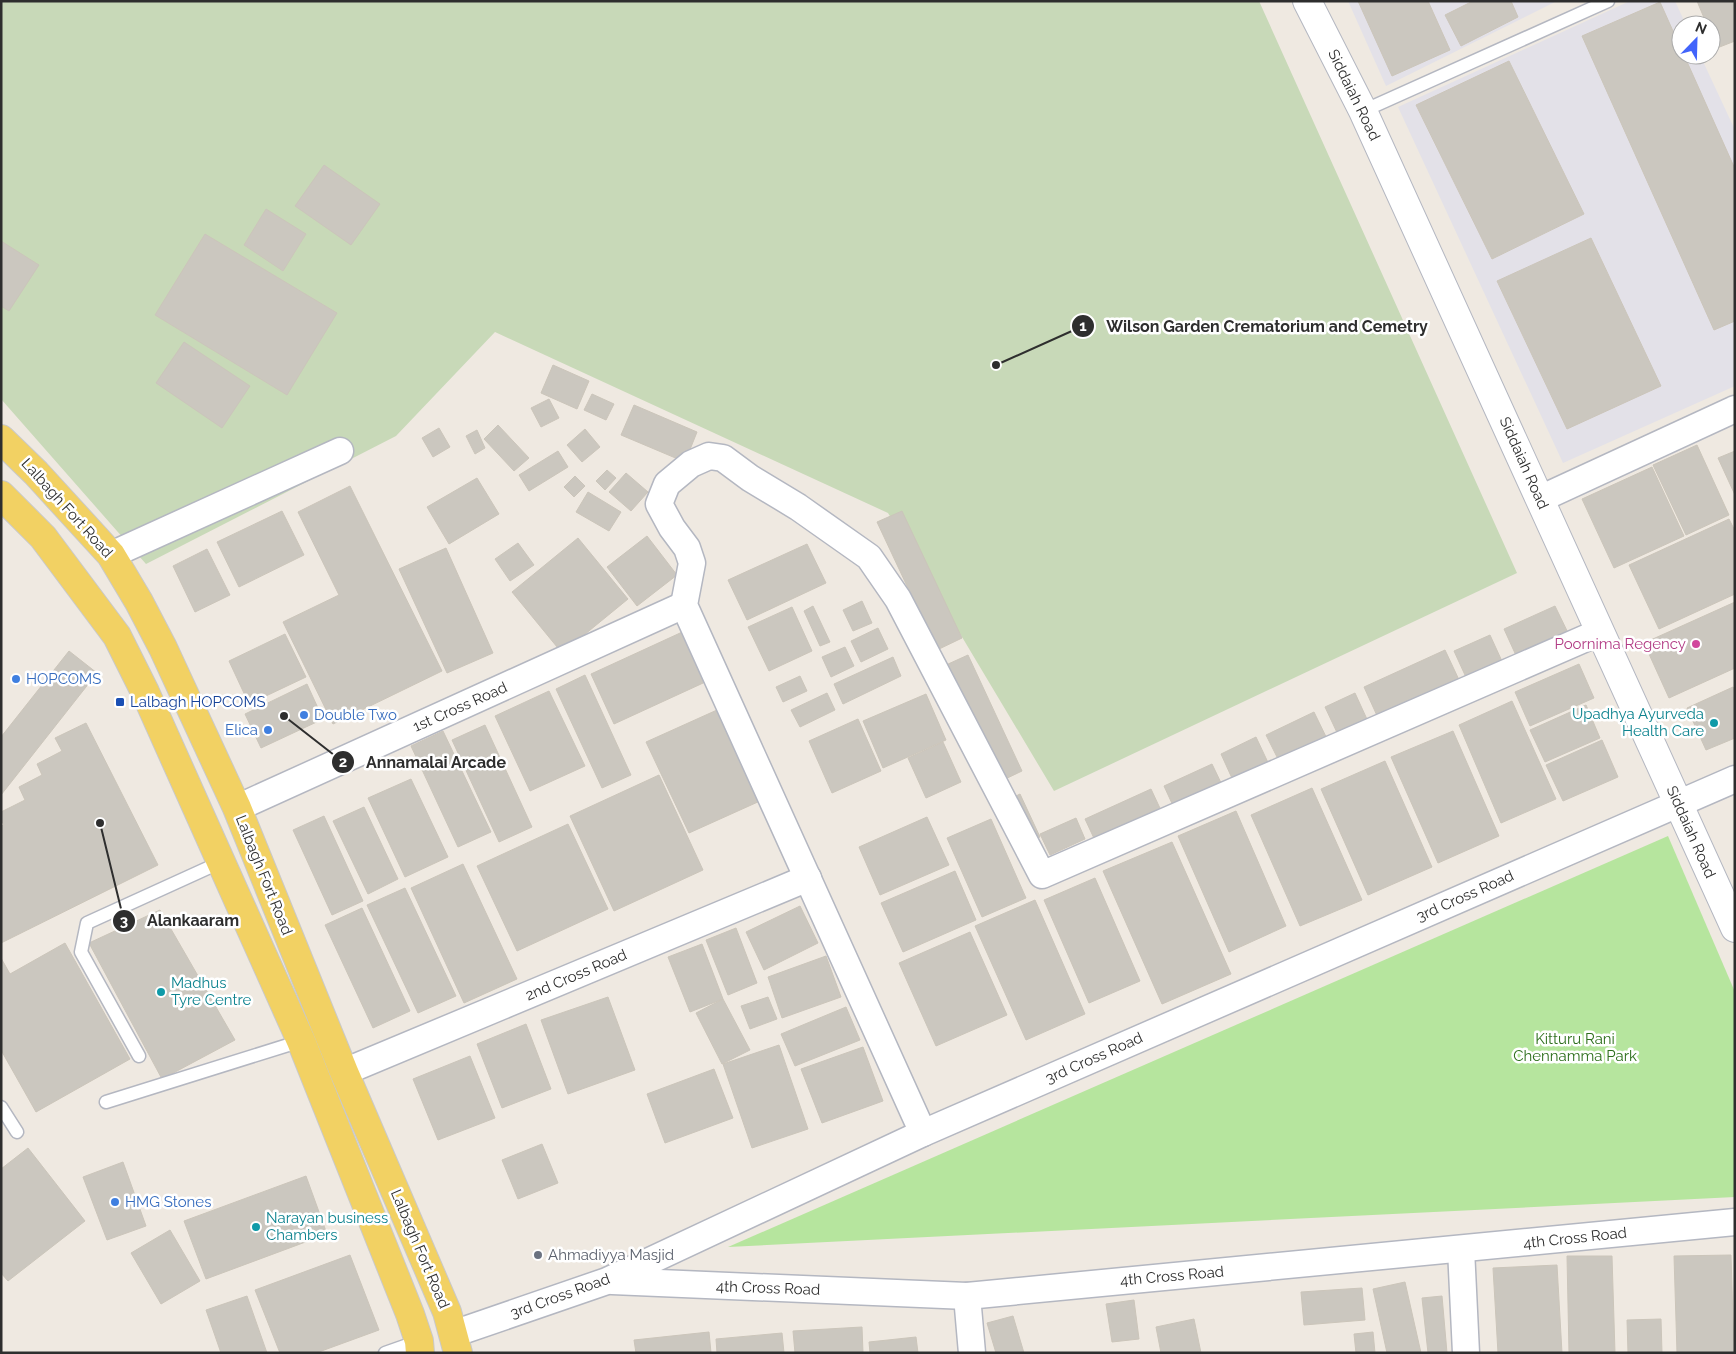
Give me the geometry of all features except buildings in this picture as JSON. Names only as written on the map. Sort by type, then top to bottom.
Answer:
[{"type":"main road","name":"Siddaiah Road","points":[[1307,1],[1363,111],[1735,928]]},
{"type":"main road","name":"Lalbagh Fort Road","points":[[1,439],[36,473],[111,555],[139,602],[163,648],[237,808],[344,1072],[448,1312],[456,1343]]},
{"type":"main road","name":"Lalbagh Fort Road","points":[[1,495],[43,537],[117,636],[145,692],[301,1040],[406,1305],[419,1347]]},
{"type":"street","points":[[1540,499],[1735,409]]},
{"type":"street","points":[[111,555],[340,451]]},
{"type":"street","points":[[923,1133],[684,606],[692,563],[687,548],[672,528],[659,504],[667,484],[691,464],[709,456],[723,458],[750,478],[798,507],[869,557],[898,599],[1042,874],[1600,632]]},
{"type":"street","name":"1st Cross Road","points":[[237,808],[684,606]]},
{"type":"street","name":"3rd Cross Road","points":[[456,1343],[608,1281],[923,1133],[1735,779]]},
{"type":"street","name":"2nd Cross Road","points":[[344,1072],[808,878]]},
{"type":"street","name":"4th Cross Road","points":[[608,1281],[967,1296],[1735,1222]]},
{"type":"street","points":[[1461,1249],[1466,1353]]},
{"type":"street","points":[[967,1296],[972,1353]]},
{"type":"lane","points":[[1363,111],[1608,1]]},
{"type":"lane","points":[[139,1056],[81,952],[87,924],[221,862]]},
{"type":"lane","points":[[106,1102],[301,1040]]},
{"type":"lane","points":[[1,1106],[16,1132]]},
{"type":"lane","points":[[385,1353],[419,1347]]},
{"type":"shaded area","points":[[1348,1],[1557,1],[1386,86]]},
{"type":"shaded area","points":[[1630,1],[1675,1],[1681,15],[1671,15],[1671,65],[1705,65],[1735,130],[1735,386],[1563,463],[1398,107]]},
{"type":"green space","points":[[1,1],[1259,1],[1517,573],[1054,791],[888,513],[495,332],[396,436],[146,564],[1,399]]},
{"type":"green space","name":"Kitturu Rani Chennamma Park","points":[[1668,836],[1735,992],[1735,1197],[728,1247]]},
{"type":"place","name":"Wilson Garden Crematorium and Cemetry","points":[[996,365]]},
{"type":"place","name":"Poornima Regency","points":[[1696,644]]},
{"type":"place","name":"HOPCOMS","points":[[16,679]]},
{"type":"place","name":"Lalbagh HOPCOMS","points":[[120,702]]},
{"type":"place","name":"Double Two","points":[[304,715]]},
{"type":"place","name":"Annamalai Arcade","points":[[284,716]]},
{"type":"place","name":"Upadhya Ayurveda Health Care","points":[[1714,723]]},
{"type":"place","name":"Elica","points":[[268,730]]},
{"type":"place","name":"Alankaaram","points":[[100,823]]},
{"type":"place","name":"Madhus Tyre Centre","points":[[161,992]]},
{"type":"place","name":"HMG Stones","points":[[115,1202]]},
{"type":"place","name":"Narayan business Chambers","points":[[256,1227]]},
{"type":"place","name":"Ahmadiyya Masjid","points":[[538,1255]]}]
